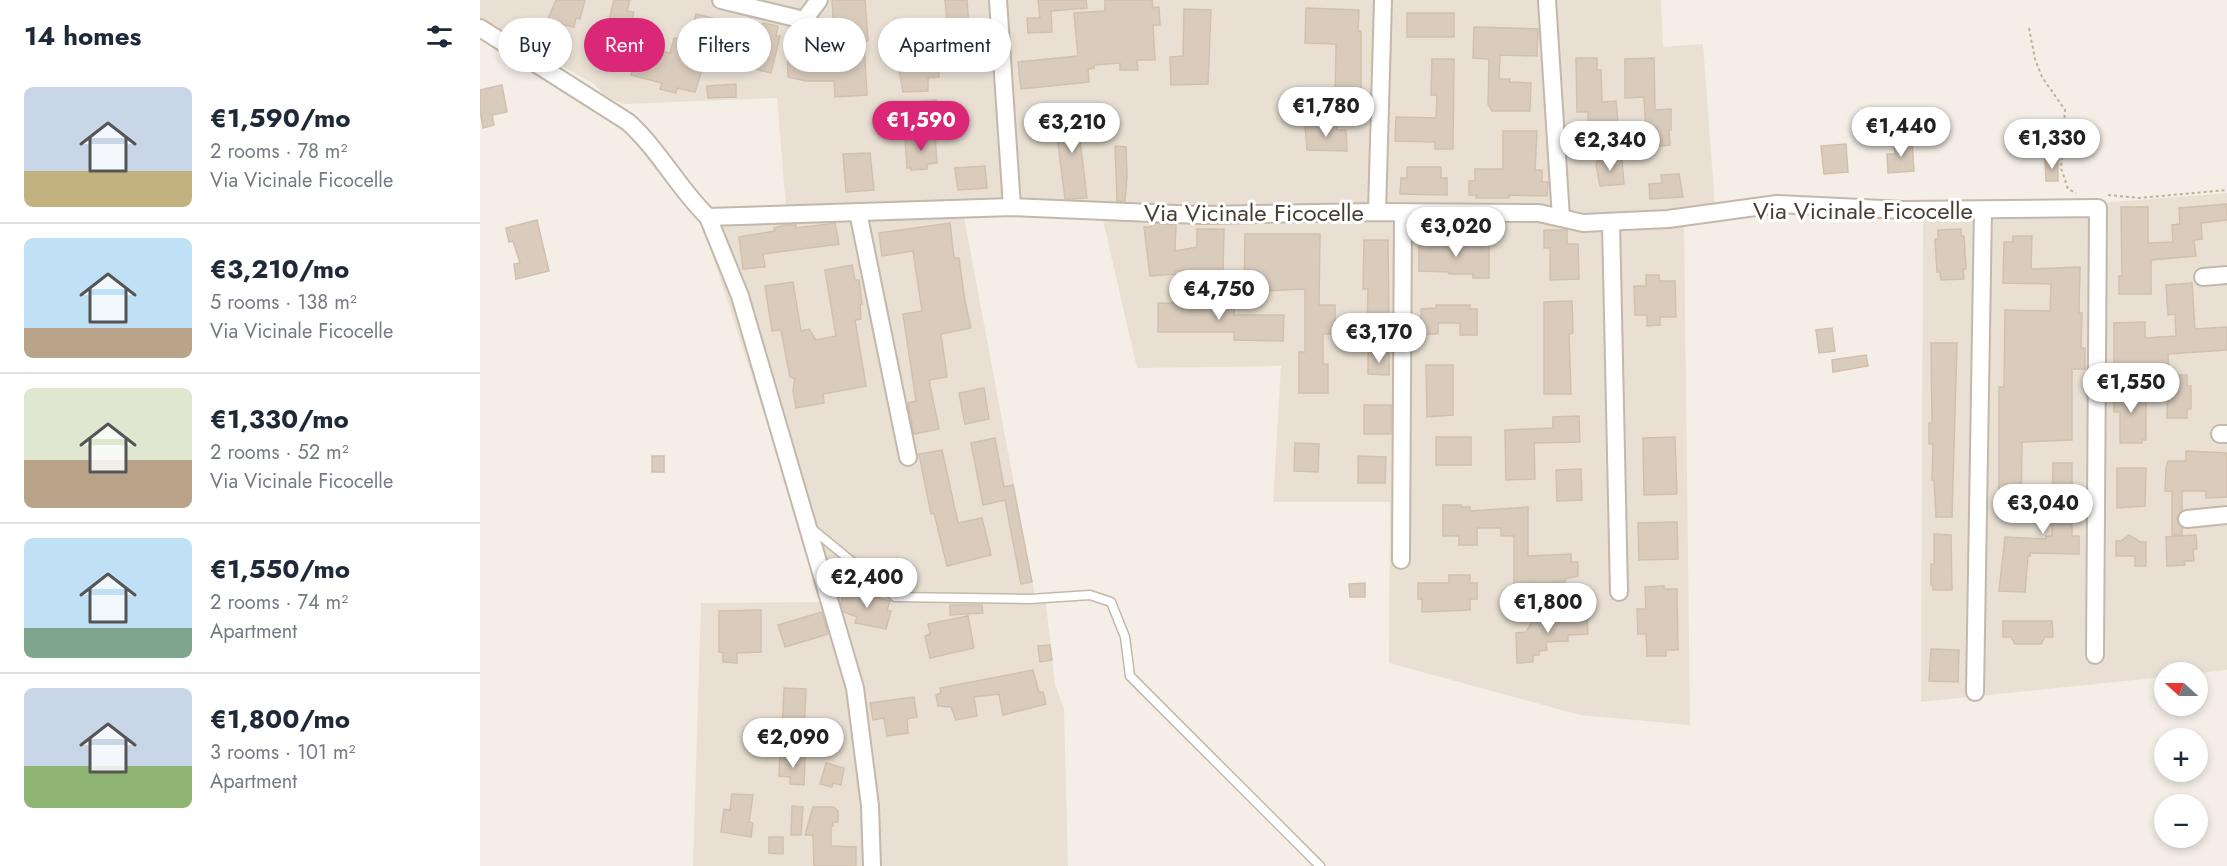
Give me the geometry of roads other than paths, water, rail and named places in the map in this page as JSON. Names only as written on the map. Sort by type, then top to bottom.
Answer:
[{"type":"street","points":[[721,0],[804,20],[819,0]]},
{"type":"street","points":[[998,0],[1012,207]]},
{"type":"street","points":[[1377,212],[1383,0]]},
{"type":"street","points":[[1548,0],[1561,219]]},
{"type":"street","points":[[480,28],[628,122],[648,140],[697,207],[708,218],[740,296],[855,688],[870,806],[872,866]]},
{"type":"street","name":"Via Vicinale Ficocelle","points":[[708,218],[1012,207],[1199,215],[1377,212],[1539,213],[1583,223],[1668,219],[1777,204],[1903,210],[1983,210],[2101,202],[2095,655]]},
{"type":"street","points":[[1975,692],[1983,210]]},
{"type":"street","points":[[858,212],[908,457]]},
{"type":"street","points":[[1401,560],[1403,213]]},
{"type":"street","points":[[1611,222],[1619,592]]},
{"type":"street","points":[[2203,277],[2227,275]]},
{"type":"street","points":[[2187,519],[2227,515]]},
{"type":"lane","points":[[808,526],[895,597],[1090,596],[1111,602],[1125,637],[1130,675],[1320,866]]}]
